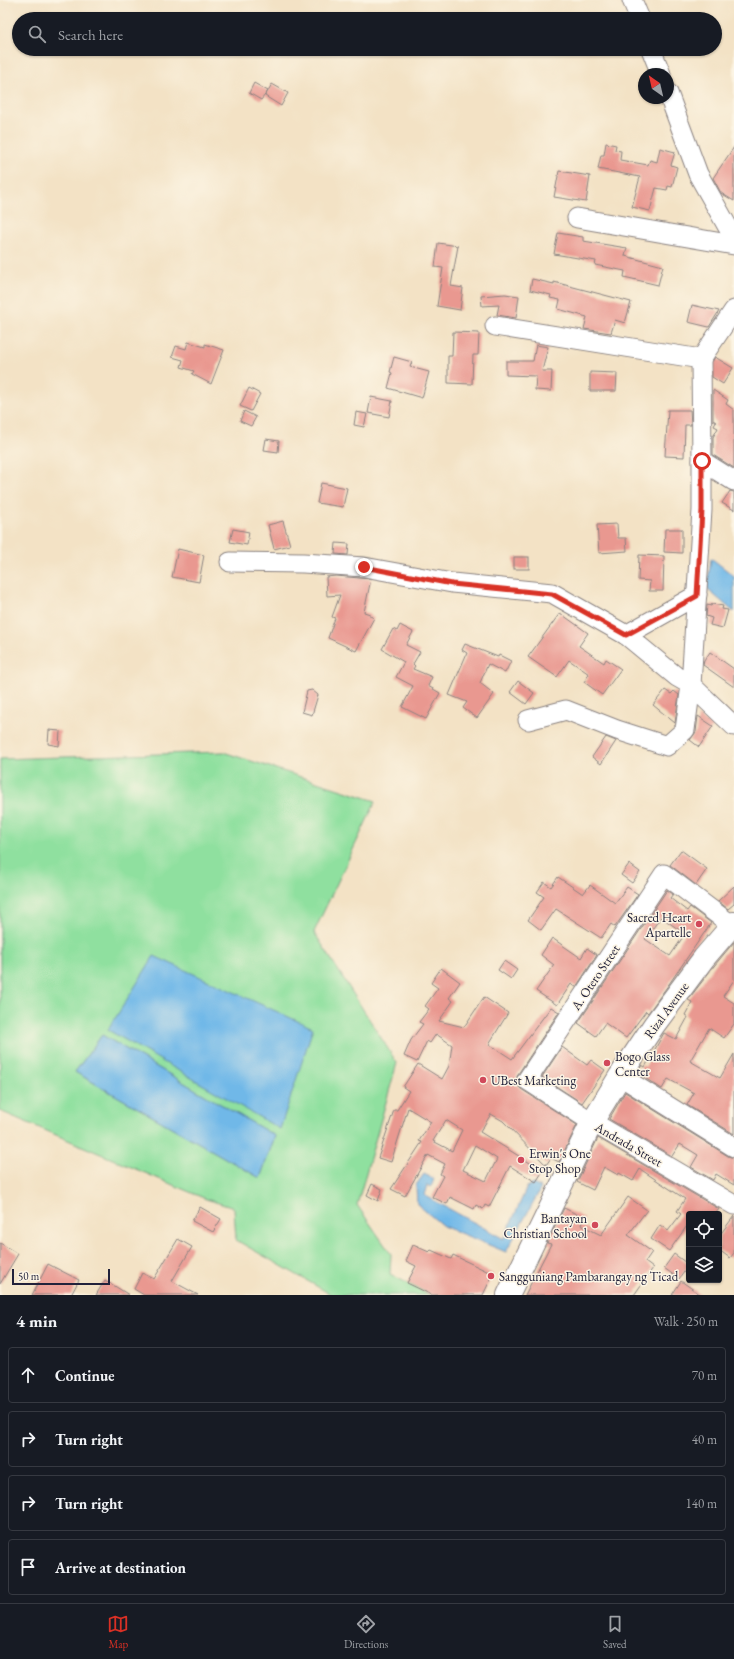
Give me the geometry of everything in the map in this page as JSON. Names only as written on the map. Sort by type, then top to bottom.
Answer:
[{"type":"main road","name":"Rizal Avenue","points":[[508,1295],[592,1122],[654,1025],[704,958],[733,925]]},
{"type":"street","points":[[632,0],[637,12]]},
{"type":"street","points":[[654,56],[659,68]]},
{"type":"street","points":[[672,104],[698,174],[734,238]]},
{"type":"street","points":[[577,218],[734,244]]},
{"type":"street","points":[[528,720],[566,710],[617,730],[667,746],[685,730],[691,685],[702,510],[701,359],[734,310]]},
{"type":"street","points":[[495,326],[701,359]]},
{"type":"street","points":[[702,461],[734,481]]},
{"type":"street","points":[[230,562],[303,563],[364,567],[452,584],[552,594],[626,635],[677,677],[691,685],[734,726]]},
{"type":"street","points":[[626,635],[697,596]]},
{"type":"street","name":"A. Otero Street","points":[[527,1080],[664,874],[733,925]]},
{"type":"street","points":[[620,1076],[734,1147]]},
{"type":"street","name":"Andrada Street","points":[[527,1080],[592,1122],[734,1205]]},
{"type":"green space","points":[[223,752],[376,801],[314,932],[397,1063],[357,1205],[391,1254],[390,1274],[430,1295],[332,1295],[236,1240],[234,1208],[206,1199],[0,1111],[0,759]],"holes":[[[102,1035],[275,1136],[260,1178],[75,1072]]]},
{"type":"water","points":[[711,558],[734,576],[734,612],[707,589]]},
{"type":"water","points":[[154,956],[313,1028],[280,1129],[108,1030]]},
{"type":"water","points":[[102,1035],[275,1136],[260,1178],[75,1072]]},
{"type":"water","points":[[424,1174],[434,1179],[431,1187],[427,1185],[424,1195],[504,1239],[527,1187],[533,1184],[541,1188],[506,1252],[443,1226],[417,1204],[416,1185]]},
{"type":"building","points":[[254,83],[268,91],[261,100],[249,93]]},
{"type":"building","points":[[272,84],[288,93],[281,106],[265,96]]},
{"type":"building","points":[[606,143],[616,145],[615,150],[621,151],[620,160],[648,165],[650,160],[657,162],[660,148],[675,152],[671,165],[677,167],[672,187],[668,186],[667,190],[656,188],[650,211],[632,207],[640,177],[598,169],[601,155],[604,155]]},
{"type":"building","points":[[734,147],[734,201],[721,193],[713,178]]},
{"type":"building","points":[[559,171],[590,176],[586,202],[554,197]]},
{"type":"building","points":[[558,233],[583,237],[583,241],[627,248],[625,256],[663,266],[658,285],[624,277],[625,271],[595,265],[596,261],[554,254]]},
{"type":"building","points":[[438,243],[458,246],[451,286],[463,288],[460,310],[437,306],[443,268],[435,267]]},
{"type":"building","points":[[532,279],[554,284],[554,282],[631,302],[625,323],[615,320],[611,333],[584,329],[587,317],[558,309],[560,300],[550,298],[551,295],[530,290]]},
{"type":"building","points":[[505,294],[519,296],[516,318],[497,315],[499,305],[482,306],[481,296]]},
{"type":"building","points":[[692,305],[719,311],[709,327],[688,322]]},
{"type":"building","points":[[453,332],[479,333],[478,355],[473,355],[472,384],[448,383],[448,356],[452,356]]},
{"type":"building","points":[[188,342],[205,347],[205,344],[224,350],[211,384],[192,374],[194,371],[181,367],[183,360],[172,357],[176,346],[186,349]]},
{"type":"building","points":[[536,345],[548,347],[542,371],[552,371],[551,391],[535,390],[536,376],[506,375],[506,361],[533,361]]},
{"type":"building","points":[[394,357],[412,362],[410,367],[429,372],[422,398],[388,388]]},
{"type":"building","points":[[715,357],[733,368],[723,384],[712,377],[712,362]]},
{"type":"building","points":[[590,372],[617,373],[616,391],[590,391]]},
{"type":"building","points":[[249,388],[260,394],[251,411],[240,406]]},
{"type":"building","points":[[713,390],[728,400],[726,404],[734,410],[734,468],[713,455],[713,437],[718,428],[714,426],[716,422],[713,420]]},
{"type":"building","points":[[371,397],[392,401],[389,417],[368,413]]},
{"type":"building","points":[[668,410],[690,410],[691,425],[685,425],[684,457],[665,456]]},
{"type":"building","points":[[244,411],[256,417],[251,426],[240,421]]},
{"type":"building","points":[[356,412],[367,414],[364,427],[354,425]]},
{"type":"building","points":[[266,439],[279,441],[278,452],[264,450]]},
{"type":"building","points":[[321,483],[347,488],[343,507],[317,503]]},
{"type":"building","points":[[730,491],[734,492],[734,510],[722,503]]},
{"type":"building","points":[[283,521],[290,545],[274,549],[268,525]]},
{"type":"building","points":[[617,524],[618,538],[626,538],[627,551],[599,553],[597,525]]},
{"type":"building","points":[[233,529],[249,532],[247,545],[230,542]]},
{"type":"building","points":[[665,529],[682,529],[682,553],[664,552]]},
{"type":"building","points":[[336,543],[349,544],[348,555],[335,554]]},
{"type":"building","points":[[178,549],[204,555],[199,582],[172,577]]},
{"type":"building","points":[[639,555],[664,556],[663,591],[649,591],[650,581],[638,580]]},
{"type":"building","points":[[514,557],[529,557],[529,569],[514,569]]},
{"type":"building","points":[[336,576],[371,579],[364,612],[370,614],[370,616],[374,618],[356,651],[328,638],[335,618],[332,617],[340,595],[327,596],[326,577]]},
{"type":"building","points":[[712,604],[723,606],[722,609],[728,610],[723,628],[710,625],[712,618],[706,616],[707,605],[711,606]]},
{"type":"building","points":[[560,613],[588,633],[579,646],[604,663],[606,659],[621,669],[602,695],[584,682],[589,674],[569,660],[557,677],[528,657]]},
{"type":"building","points":[[400,625],[413,632],[406,645],[420,652],[413,664],[415,666],[413,669],[432,677],[428,686],[440,693],[426,719],[402,707],[413,686],[396,677],[404,662],[382,649],[393,629],[397,631]]},
{"type":"building","points":[[465,644],[498,657],[499,655],[511,661],[505,673],[488,664],[480,683],[494,694],[477,718],[463,708],[467,702],[449,695],[467,653],[462,650]]},
{"type":"building","points":[[710,652],[734,669],[734,687],[703,665]]},
{"type":"building","points":[[518,681],[534,693],[526,704],[510,692]]},
{"type":"building","points":[[312,690],[318,695],[312,715],[302,712],[307,691]]},
{"type":"building","points":[[665,690],[671,694],[674,691],[679,695],[675,723],[653,705]]},
{"type":"building","points":[[698,716],[713,726],[699,747],[690,740],[696,732]]},
{"type":"building","points":[[49,730],[60,731],[59,746],[48,744]]},
{"type":"building","points":[[606,737],[616,741],[601,764],[592,757]]},
{"type":"building","points":[[681,850],[707,869],[696,885],[670,865]]},
{"type":"building","points":[[629,864],[640,872],[632,883],[621,875]]},
{"type":"building","points":[[558,877],[583,894],[590,885],[615,903],[627,887],[638,894],[615,927],[611,924],[601,938],[556,909],[541,930],[528,920],[544,897],[537,892],[544,882],[551,887]]},
{"type":"building","points":[[734,886],[734,904],[728,909],[718,901]]},
{"type":"building","points":[[667,890],[673,894],[670,898],[687,911],[690,907],[711,923],[648,1013],[646,1011],[626,1038],[605,1023],[596,1036],[578,1023]],"holes":[[[661,917],[685,934],[670,956],[645,939]]]},
{"type":"building","points":[[552,938],[581,958],[587,948],[597,955],[576,987],[571,984],[557,1005],[536,991],[554,965],[541,955]]},
{"type":"building","points":[[734,942],[734,980],[723,996],[734,1003],[734,1024],[724,1038],[709,1028],[690,1061],[720,1078],[734,1054],[734,1134],[687,1105],[694,1093],[668,1079],[662,1089],[637,1073],[642,1065],[645,1067],[664,1033],[676,1039],[688,1017],[685,1015],[692,1002],[688,1000]]},
{"type":"building","points":[[504,961],[517,970],[511,979],[498,970]]},
{"type":"building","points":[[441,968],[460,982],[449,998],[453,1001],[439,1021],[464,1027],[484,997],[508,1013],[489,1044],[512,1059],[551,1007],[559,1012],[518,1074],[516,1080],[517,1085],[521,1089],[577,1125],[559,1162],[551,1158],[546,1165],[503,1121],[491,1114],[480,1132],[543,1171],[536,1182],[510,1166],[489,1207],[485,1205],[483,1209],[476,1205],[474,1209],[450,1197],[447,1204],[432,1197],[443,1176],[440,1174],[445,1164],[428,1155],[405,1196],[391,1189],[422,1142],[419,1141],[431,1122],[408,1108],[391,1162],[378,1158],[394,1110],[397,1110],[409,1091],[403,1087],[418,1064],[442,1079],[449,1066],[452,1045],[436,1034],[430,1043],[427,1041],[417,1062],[404,1056],[411,1040],[423,1024],[419,1022],[429,1009],[425,1006],[438,988],[431,983]],"holes":[[[446,1120],[462,1130],[452,1151],[433,1141]],[[475,1145],[497,1159],[486,1181],[463,1170]]]},
{"type":"building","points":[[562,1047],[587,1065],[591,1060],[605,1070],[582,1103],[542,1077]]},
{"type":"building","points":[[625,1092],[728,1156],[734,1158],[734,1185],[716,1174],[713,1180],[691,1167],[698,1155],[680,1144],[672,1156],[609,1119]]},
{"type":"building","points":[[598,1138],[719,1209],[717,1211],[686,1211],[686,1227],[669,1251],[651,1239],[660,1225],[668,1231],[681,1214],[677,1211],[685,1199],[640,1169],[633,1181],[604,1167],[593,1190],[577,1182]]},
{"type":"building","points":[[372,1184],[382,1189],[378,1201],[367,1195]]},
{"type":"building","points":[[628,1197],[647,1210],[628,1235],[652,1252],[645,1262],[653,1268],[634,1295],[525,1295],[551,1244],[547,1243],[564,1208],[584,1218],[581,1225],[601,1235]]},
{"type":"building","points":[[200,1207],[221,1219],[213,1232],[192,1221]]},
{"type":"building","points":[[734,1216],[734,1253],[730,1258],[722,1252],[722,1232]]},
{"type":"building","points":[[178,1239],[192,1247],[172,1281],[198,1295],[144,1295],[134,1289],[142,1273],[154,1279]]},
{"type":"building","points":[[0,1243],[18,1254],[0,1284]]},
{"type":"building","points":[[413,1245],[429,1252],[431,1250],[451,1259],[453,1255],[493,1274],[483,1295],[432,1295],[407,1283],[416,1266],[406,1261]]},
{"type":"building","points":[[674,1254],[686,1263],[686,1269],[679,1279],[664,1268]]},
{"type":"building","points":[[48,1264],[79,1280],[71,1295],[32,1295]]},
{"type":"building","points":[[105,1280],[129,1295],[96,1295]]},
{"type":"building","points":[[681,1281],[701,1295],[672,1295]]},
{"type":"place","name":"Sacred Heart Apartelle","points":[[699,924]]},
{"type":"place","name":"Bogo Glass Center","points":[[607,1063]]},
{"type":"place","name":"UBest Marketing","points":[[483,1080]]},
{"type":"place","name":"Erwin's One Stop Shop","points":[[521,1160]]},
{"type":"place","name":"Bantayan Christian School","points":[[595,1225]]},
{"type":"place","name":"Sangguniang Pambarangay ng Ticad","points":[[491,1276]]},
{"type":"route","points":[[364,567],[452,584],[552,594],[626,635],[697,596],[702,510],[702,461]]}]
